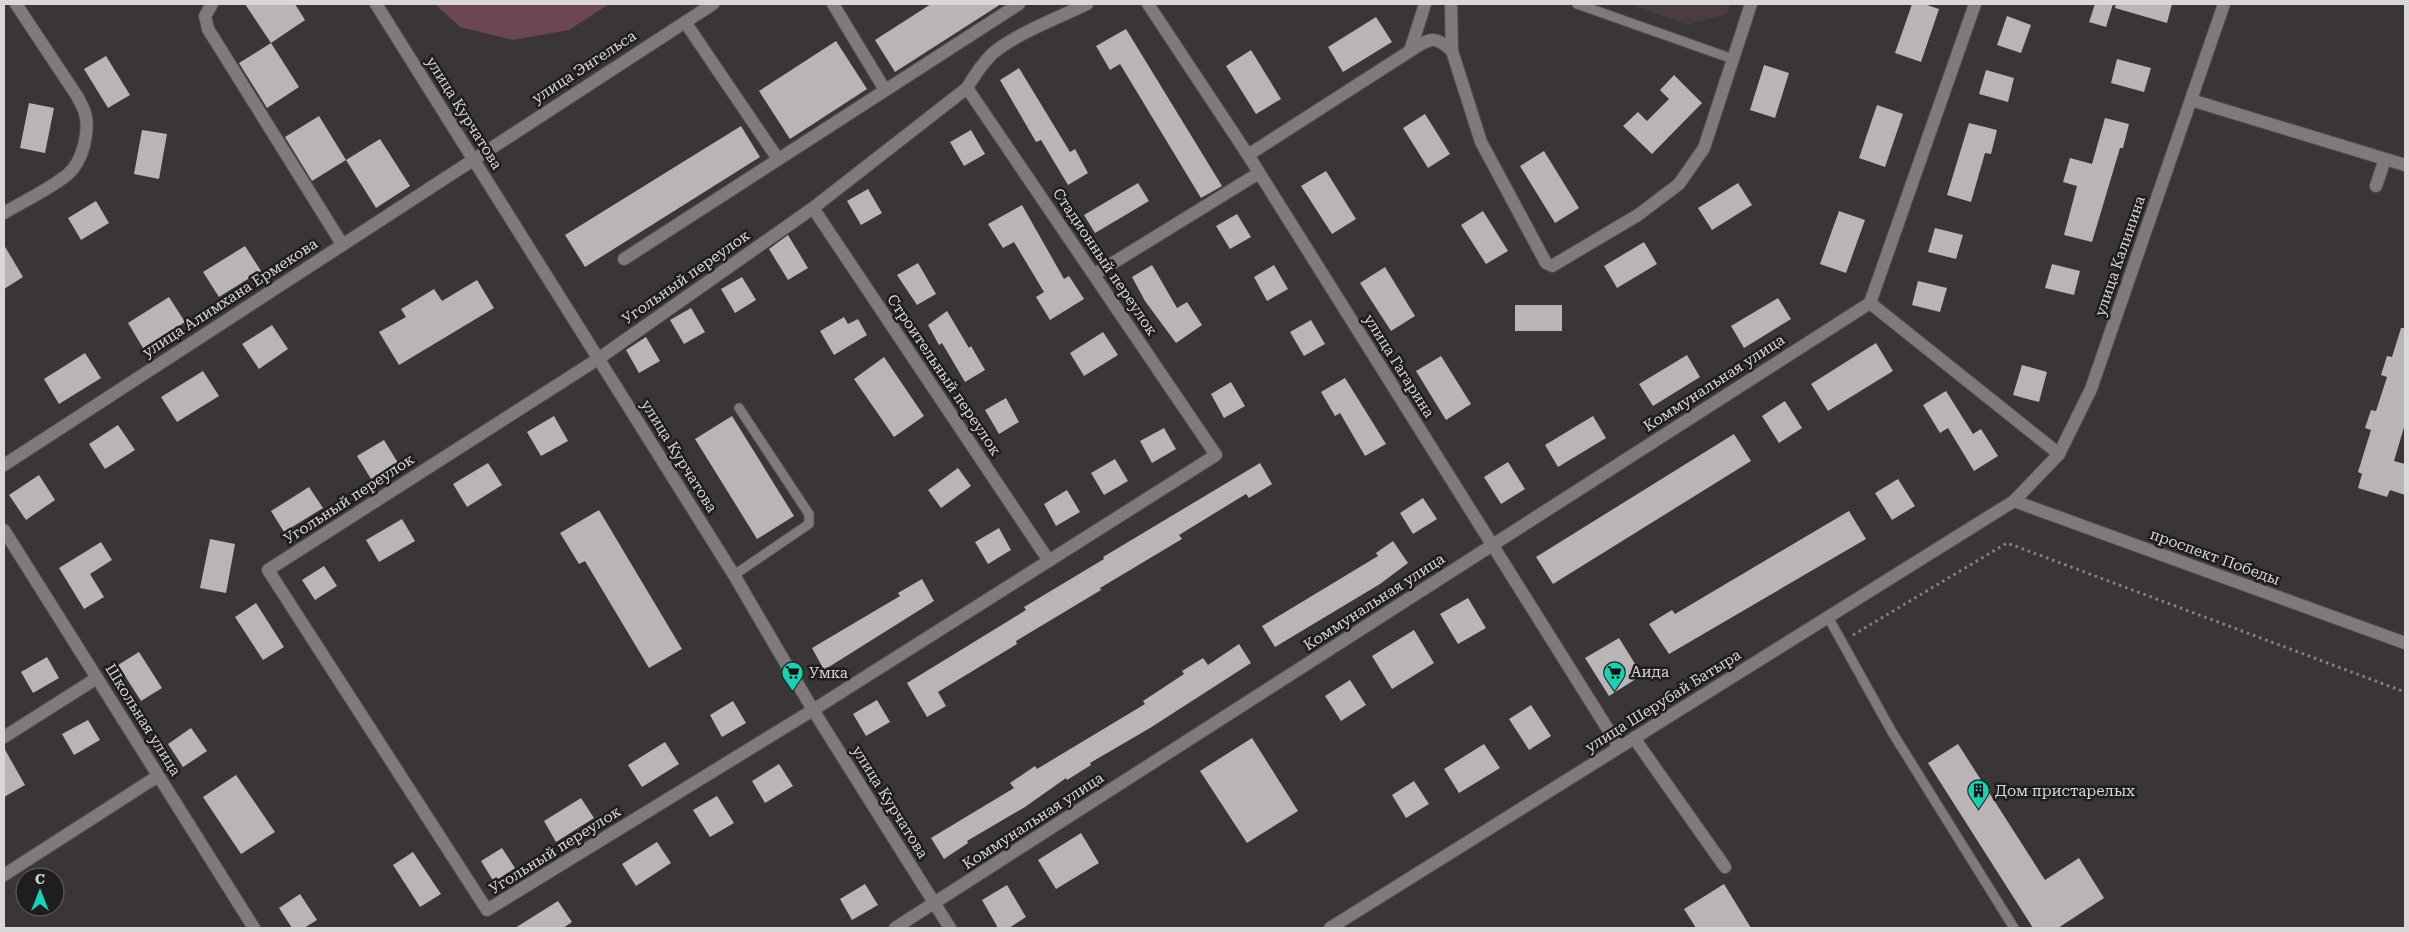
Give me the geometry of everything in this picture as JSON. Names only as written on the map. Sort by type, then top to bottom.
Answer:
[{"type":"street","points":[[4,213],[68,174],[79,158],[86,126],[84,111],[77,96],[16,4]]},
{"type":"street","points":[[212,4],[205,16],[208,29],[342,244]]},
{"type":"street","name":"улица Курчатова","points":[[376,4],[734,575],[813,710],[950,928]]},
{"type":"street","name":"улица Энгельса","points":[[473,158],[713,4]]},
{"type":"street","points":[[833,4],[885,90]]},
{"type":"street","points":[[624,259],[1018,4]]},
{"type":"street","name":"Угольный переулок","points":[[813,710],[487,910],[268,570],[598,359],[812,208],[967,88],[979,68],[994,53],[1024,35],[1087,4]]},
{"type":"street","name":"улица Гагарина","points":[[1148,4],[1259,173],[1619,747]]},
{"type":"street","points":[[1410,51],[1425,4]]},
{"type":"street","points":[[1451,4],[1452,51],[1481,142],[1546,263],[1552,266],[1638,215],[1679,184],[1704,148],[1751,4]]},
{"type":"street","points":[[1975,4],[1870,303],[2059,454]]},
{"type":"street","name":"улица Калинина","points":[[2014,501],[2059,454],[2091,389],[2224,4]]},
{"type":"street","points":[[685,22],[778,159]]},
{"type":"street","points":[[1248,156],[1428,40],[1442,41],[1452,51]]},
{"type":"street","name":"Стадионный переулок","points":[[967,88],[1216,455],[1049,561]]},
{"type":"street","points":[[2191,100],[2405,165]]},
{"type":"street","name":"улица Алимхана Ермекова","points":[[4,465],[473,158]]},
{"type":"street","points":[[2376,186],[2385,159]]},
{"type":"street","points":[[1095,274],[1259,173]]},
{"type":"street","name":"Строительный переулок","points":[[812,208],[1049,561]]},
{"type":"street","name":"Коммунальная улица","points":[[895,928],[1870,303]]},
{"type":"street","name":"улица Шерубай Батыра","points":[[1330,928],[2014,501]]},
{"type":"street","name":"проспект Победы","points":[[2014,501],[2405,642]]},
{"type":"street","name":"Школьная улица","points":[[4,530],[254,928]]},
{"type":"street","points":[[813,710],[1049,561]]},
{"type":"street","points":[[4,737],[97,678]]},
{"type":"street","points":[[1634,738],[1726,867]]},
{"type":"street","points":[[4,875],[158,776]]},
{"type":"lane","points":[[1578,4],[1733,59]]},
{"type":"lane","points":[[734,575],[809,524],[809,514],[739,408]]},
{"type":"lane","points":[[1828,617],[1892,732],[2014,928]]},
{"type":"path","points":[[1842,642],[2007,543],[2405,692]]},
{"type":"shaded area","points":[[435,4],[609,4],[569,30],[513,40],[460,27]]},
{"type":"shaded area","points":[[1631,4],[1730,4],[1727,14],[1687,25]]},
{"type":"building","points":[[245,4],[295,4],[305,20],[271,43]]},
{"type":"building","points":[[931,4],[1001,4],[895,72],[875,40]]},
{"type":"building","points":[[1912,4],[1924,4],[1939,9],[1921,62],[1895,53]]},
{"type":"building","points":[[2095,4],[2113,4],[2106,27],[2089,22]]},
{"type":"building","points":[[2116,4],[2172,4],[2167,23],[2115,8]]},
{"type":"building","points":[[2007,16],[2031,25],[2021,53],[1997,45]]},
{"type":"building","points":[[1376,17],[1392,42],[1343,72],[1328,47]]},
{"type":"building","points":[[1126,29],[1222,186],[1201,198],[1120,64],[1110,70],[1096,46]]},
{"type":"building","points":[[836,41],[867,89],[790,139],[759,91]]},
{"type":"building","points":[[271,43],[299,87],[267,108],[239,63]]},
{"type":"building","points":[[1251,50],[1281,99],[1256,114],[1226,66]]},
{"type":"building","points":[[106,56],[130,95],[108,108],[84,69]]},
{"type":"building","points":[[2117,59],[2151,68],[2144,92],[2111,83]]},
{"type":"building","points":[[1764,65],[1789,73],[1775,118],[1750,110]]},
{"type":"building","points":[[1019,68],[1070,152],[1075,149],[1088,173],[1068,185],[1041,140],[1036,142],[1000,80]]},
{"type":"building","points":[[1986,70],[2014,78],[2008,102],[1979,94]]},
{"type":"building","points":[[1674,75],[1702,103],[1652,154],[1623,126],[1638,112],[1647,121],[1669,99],[1660,90]]},
{"type":"building","points":[[29,103],[54,108],[45,153],[20,148]]},
{"type":"building","points":[[1877,105],[1903,114],[1885,167],[1859,158]]},
{"type":"building","points":[[1425,114],[1450,154],[1428,168],[1403,128]]},
{"type":"building","points":[[319,116],[346,160],[312,181],[285,137]]},
{"type":"building","points":[[2105,118],[2129,124],[2092,242],[2064,235],[2077,186],[2063,182],[2070,158],[2092,164]]},
{"type":"building","points":[[1969,123],[1997,130],[1991,154],[1985,153],[1971,202],[1947,195]]},
{"type":"building","points":[[741,126],[760,157],[585,267],[565,235]]},
{"type":"building","points":[[142,130],[167,134],[159,179],[134,174]]},
{"type":"building","points":[[971,130],[985,154],[964,166],[950,142]]},
{"type":"building","points":[[380,139],[410,186],[376,208],[346,160]]},
{"type":"building","points":[[1544,151],[1579,208],[1555,223],[1520,166]]},
{"type":"building","points":[[1326,171],[1356,219],[1332,234],[1301,186]]},
{"type":"building","points":[[1138,183],[1149,201],[1095,233],[1084,215]]},
{"type":"building","points":[[1738,183],[1752,205],[1712,230],[1698,208]]},
{"type":"building","points":[[868,189],[882,213],[861,225],[847,201]]},
{"type":"building","points":[[96,201],[109,223],[81,240],[68,218]]},
{"type":"building","points":[[1022,205],[1064,279],[1069,276],[1084,299],[1050,320],[1036,297],[1044,292],[1014,242],[1003,248],[988,224]]},
{"type":"building","points":[[1483,211],[1508,251],[1486,264],[1461,225]]},
{"type":"building","points":[[1839,211],[1865,220],[1846,273],[1820,264]]},
{"type":"building","points":[[1237,214],[1251,237],[1230,249],[1216,226]]},
{"type":"building","points":[[1935,228],[1963,235],[1956,259],[1928,252]]},
{"type":"building","points":[[788,235],[808,268],[788,280],[769,249]]},
{"type":"building","points":[[1644,242],[1657,264],[1617,288],[1604,266]]},
{"type":"building","points":[[4,245],[23,277],[4,289]]},
{"type":"building","points":[[245,246],[261,271],[219,297],[203,272]]},
{"type":"building","points":[[918,263],[936,294],[917,305],[897,275]]},
{"type":"building","points":[[2052,264],[2080,271],[2074,295],[2045,288]]},
{"type":"building","points":[[1152,265],[1177,308],[1187,302],[1202,325],[1176,343],[1145,301],[1132,277]]},
{"type":"building","points":[[1274,265],[1288,289],[1267,301],[1254,277]]},
{"type":"building","points":[[1385,267],[1415,316],[1391,331],[1360,283]]},
{"type":"building","points":[[742,277],[756,300],[735,313],[721,289]]},
{"type":"building","points":[[477,280],[494,308],[399,365],[379,332],[406,317],[401,309],[434,289],[442,301]]},
{"type":"building","points":[[1918,281],[1947,288],[1940,312],[1912,305]]},
{"type":"building","points":[[169,297],[185,322],[143,348],[128,323]]},
{"type":"building","points":[[1778,298],[1791,319],[1744,348],[1731,326]]},
{"type":"building","points":[[1515,305],[1562,305],[1562,331],[1515,331]]},
{"type":"building","points":[[691,308],[705,332],[684,344],[670,320]]},
{"type":"building","points":[[947,311],[969,348],[971,346],[985,370],[965,382],[942,343],[939,345],[928,325]]},
{"type":"building","points":[[844,317],[848,324],[858,319],[867,335],[834,355],[820,331]]},
{"type":"building","points":[[1311,320],[1325,344],[1304,356],[1290,332]]},
{"type":"building","points":[[272,325],[288,349],[259,369],[242,344]]},
{"type":"building","points":[[2401,328],[2405,328],[2405,424],[2394,461],[2405,464],[2405,495],[2390,490],[2387,497],[2358,488],[2362,474],[2358,472],[2371,430],[2365,428],[2371,410],[2376,411],[2387,377],[2381,375],[2387,356],[2392,357]]},
{"type":"building","points":[[1103,332],[1118,355],[1084,376],[1070,353]]},
{"type":"building","points":[[646,337],[660,361],[639,373],[626,350]]},
{"type":"building","points":[[1876,343],[1893,371],[1828,411],[1811,384]]},
{"type":"building","points":[[85,353],[101,378],[59,404],[44,379]]},
{"type":"building","points":[[1687,355],[1700,377],[1653,406],[1639,384]]},
{"type":"building","points":[[1441,356],[1471,404],[1446,420],[1416,371]]},
{"type":"building","points":[[884,357],[924,416],[894,437],[854,379]]},
{"type":"building","points":[[2022,365],[2047,372],[2039,402],[2013,395]]},
{"type":"building","points":[[203,371],[219,396],[177,422],[161,397]]},
{"type":"building","points":[[1345,378],[1386,444],[1365,456],[1340,413],[1335,416],[1321,392]]},
{"type":"building","points":[[1231,382],[1245,406],[1224,418],[1211,394]]},
{"type":"building","points":[[1946,391],[1973,434],[1981,429],[1998,456],[1974,471],[1948,428],[1940,433],[1923,405]]},
{"type":"building","points":[[1006,398],[1019,422],[999,434],[985,410]]},
{"type":"building","points":[[1785,401],[1802,428],[1779,443],[1762,416]]},
{"type":"building","points":[[554,416],[568,441],[541,456],[527,432]]},
{"type":"building","points":[[732,416],[794,516],[757,539],[695,439]]},
{"type":"building","points":[[1593,416],[1606,438],[1558,467],[1545,445]]},
{"type":"building","points":[[118,425],[135,450],[105,469],[89,444]]},
{"type":"building","points":[[1164,428],[1176,449],[1152,463],[1140,441]]},
{"type":"building","points":[[1734,434],[1751,461],[1553,584],[1536,557]]},
{"type":"building","points":[[384,440],[398,463],[371,479],[357,456]]},
{"type":"building","points":[[1115,459],[1128,481],[1104,495],[1091,473]]},
{"type":"building","points":[[1508,462],[1525,489],[1501,504],[1484,477]]},
{"type":"building","points":[[488,463],[502,485],[467,507],[453,484]]},
{"type":"building","points":[[1260,463],[1272,484],[1249,498],[1246,494],[1179,535],[1182,539],[1100,588],[1101,590],[1016,641],[1017,644],[938,692],[946,706],[927,717],[907,683],[1026,610],[1024,607],[1104,559],[1103,557]]},
{"type":"building","points":[[958,468],[971,486],[941,508],[928,490]]},
{"type":"building","points":[[39,475],[55,500],[26,520],[9,495]]},
{"type":"building","points":[[1898,479],[1915,506],[1892,520],[1875,493]]},
{"type":"building","points":[[309,487],[323,508],[284,532],[271,511]]},
{"type":"building","points":[[1067,490],[1080,512],[1056,526],[1044,504]]},
{"type":"building","points":[[1423,498],[1437,519],[1413,534],[1400,513]]},
{"type":"building","points":[[599,510],[682,649],[649,668],[585,561],[579,564],[560,533]]},
{"type":"building","points":[[1849,511],[1866,539],[1669,654],[1649,624],[1672,610],[1675,614]]},
{"type":"building","points":[[402,519],[415,541],[379,562],[366,540]]},
{"type":"building","points":[[999,528],[1011,550],[988,564],[975,542]]},
{"type":"building","points":[[210,539],[235,544],[226,593],[200,588]]},
{"type":"building","points":[[1393,541],[1408,563],[1380,584],[1275,647],[1262,626],[1378,556],[1376,553]]},
{"type":"building","points":[[101,542],[112,560],[90,574],[104,597],[84,609],[59,568]]},
{"type":"building","points":[[324,566],[337,586],[315,600],[302,580]]},
{"type":"building","points":[[922,579],[934,601],[824,670],[812,648],[900,596],[898,593]]},
{"type":"building","points":[[1468,598],[1486,628],[1458,644],[1440,614]]},
{"type":"building","points":[[256,603],[284,647],[263,660],[235,617]]},
{"type":"building","points":[[1414,630],[1434,663],[1392,689],[1372,656]]},
{"type":"building","points":[[1619,638],[1642,675],[1609,696],[1585,658]]},
{"type":"building","points":[[1239,644],[1251,663],[1150,728],[1090,763],[1091,765],[1067,780],[1066,778],[1025,807],[967,841],[968,843],[944,859],[931,838],[1014,788],[1010,783],[1035,766],[1037,769],[1145,704],[1143,701],[1184,674],[1182,671],[1203,658],[1208,665]]},
{"type":"building","points":[[139,652],[162,688],[141,701],[118,665]]},
{"type":"building","points":[[47,657],[59,678],[33,693],[21,672]]},
{"type":"building","points":[[1350,680],[1366,705],[1341,721],[1325,696]]},
{"type":"building","points":[[877,700],[890,722],[866,736],[853,714]]},
{"type":"building","points":[[733,701],[746,723],[722,737],[710,715]]},
{"type":"building","points":[[1531,705],[1551,736],[1529,750],[1509,719]]},
{"type":"building","points":[[88,720],[100,740],[74,755],[62,734]]},
{"type":"building","points":[[191,728],[207,751],[183,767],[168,744]]},
{"type":"building","points":[[1252,738],[1298,811],[1247,843],[1200,771]]},
{"type":"building","points":[[665,742],[679,764],[642,787],[628,765]]},
{"type":"building","points":[[1484,744],[1500,768],[1459,793],[1444,769]]},
{"type":"building","name":"Дом пристарелых","points":[[1958,744],[2045,880],[2079,858],[2104,898],[2058,928],[2033,928],[1928,763]]},
{"type":"building","points":[[4,748],[25,785],[4,797]]},
{"type":"building","points":[[779,764],[793,786],[765,803],[752,781]]},
{"type":"building","points":[[236,775],[275,832],[241,854],[203,797]]},
{"type":"building","points":[[1414,781],[1429,804],[1406,818],[1392,795]]},
{"type":"building","points":[[717,796],[734,823],[710,837],[693,810]]},
{"type":"building","points":[[581,798],[594,818],[556,842],[544,821]]},
{"type":"building","points":[[1081,833],[1099,863],[1056,889],[1038,860]]},
{"type":"building","points":[[657,842],[671,863],[636,886],[622,864]]},
{"type":"building","points":[[502,848],[515,868],[494,882],[481,861]]},
{"type":"building","points":[[413,852],[441,894],[420,907],[393,865]]},
{"type":"building","points":[[865,884],[878,905],[852,920],[840,899]]},
{"type":"building","points":[[1724,884],[1751,928],[1696,928],[1684,909]]},
{"type":"building","points":[[1007,885],[1026,917],[1009,928],[998,928],[982,900]]},
{"type":"building","points":[[300,894],[317,920],[304,928],[292,928],[279,908]]},
{"type":"building","points":[[558,901],[572,922],[563,928],[515,928]]},
{"type":"place","name":"Аида","points":[[1615,691]]},
{"type":"place","name":"Умка","points":[[793,692]]},
{"type":"place","name":"Дом пристарелых","points":[[1979,810]]}]
